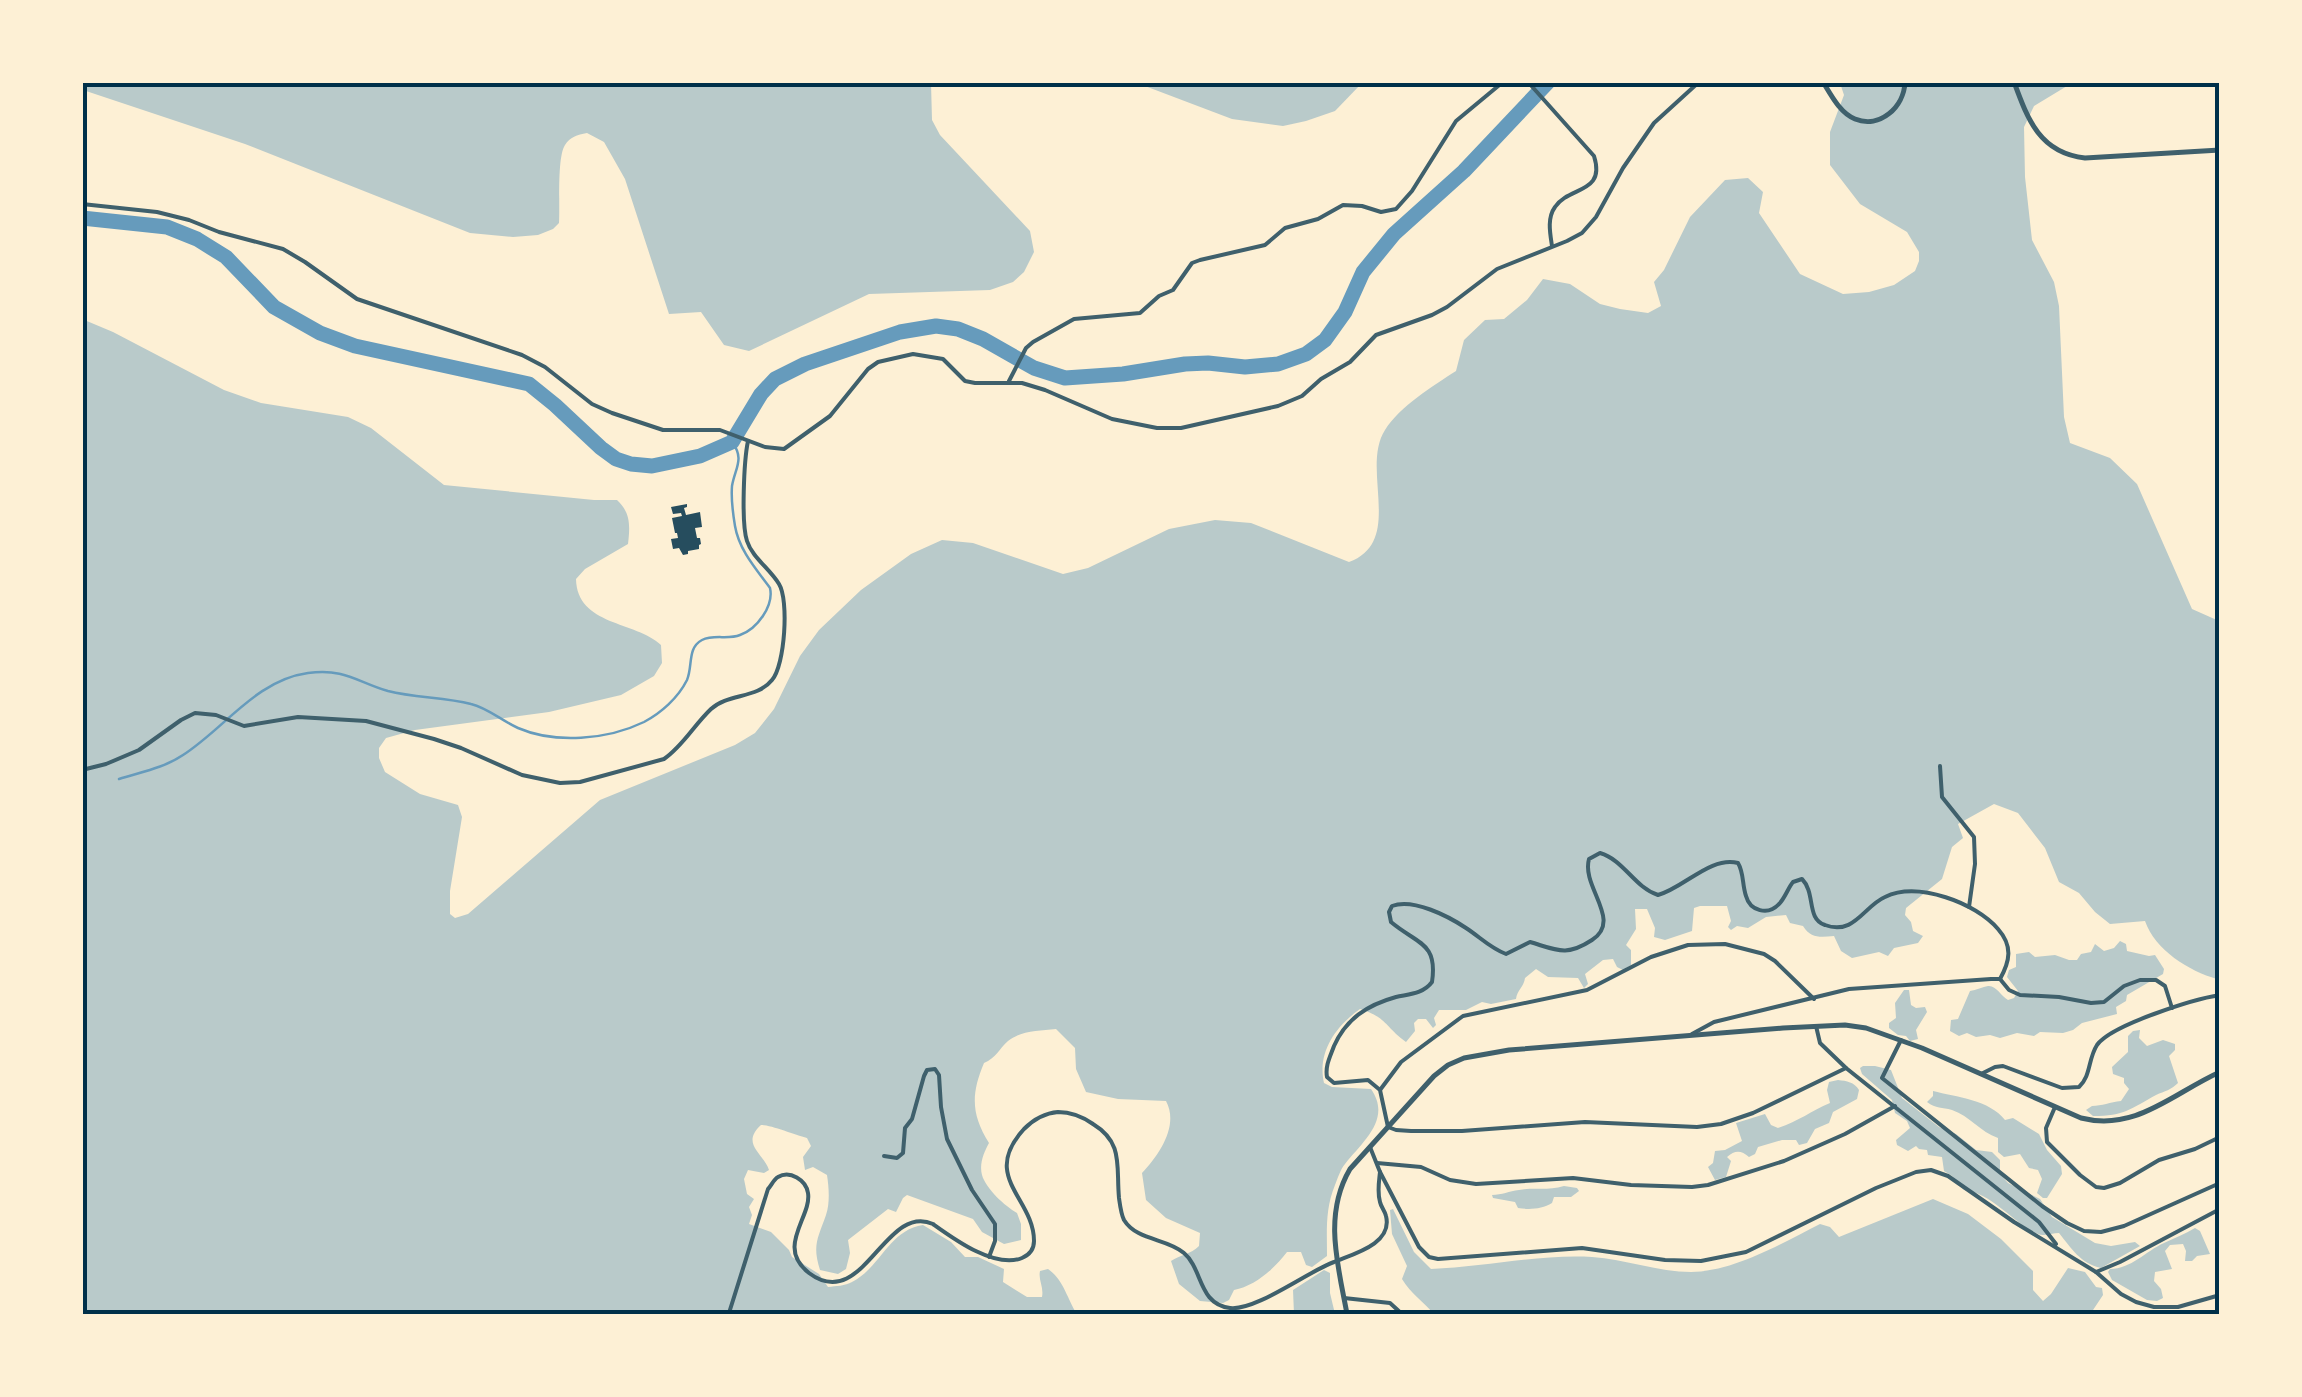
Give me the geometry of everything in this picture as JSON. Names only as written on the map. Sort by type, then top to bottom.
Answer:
[{"type":"street","points":[[1009,382],[1032,342],[1074,320],[1140,313],[1158,296],[1177,287],[1192,264],[1265,245],[1286,228],[1318,219],[1342,206],[1362,206],[1381,212],[1396,209],[1412,191],[1456,121],[1504,82]]},
{"type":"street","points":[[82,204],[158,212],[283,249],[357,300],[522,355],[545,367],[592,404],[663,430],[720,430],[777,450],[792,445],[830,416],[868,369],[878,362],[913,354],[942,360],[966,382],[1022,383],[1112,419],[1157,428],[1181,428],[1278,406],[1302,396],[1350,362],[1376,335],[1447,307],[1497,269],[1582,233],[1596,217],[1622,168],[1654,122],[1698,82]]},
{"type":"street","points":[[1823,82],[1844,111],[1852,118],[1866,121],[1881,119],[1892,112],[1901,103],[1905,82]]},
{"type":"street","points":[[2014,82],[2029,120],[2052,147],[2068,156],[2220,150]]},
{"type":"street","points":[[1529,85],[1594,156],[1596,164],[1592,182],[1585,190],[1554,208],[1550,220],[1552,246]]},
{"type":"street","points":[[82,770],[139,750],[170,726],[196,713],[216,715],[244,726],[298,717],[366,722],[434,739],[522,775],[560,784],[664,759],[714,706],[763,689],[780,666],[782,590],[750,548],[746,535],[746,441]]},
{"type":"street","points":[[1940,766],[1942,797],[1974,836],[1969,907]]},
{"type":"street","points":[[1388,1127],[1380,1090],[1368,1080],[1334,1083],[1327,1078],[1326,1070],[1350,1020],[1367,1008],[1421,991],[1432,982],[1429,949],[1391,922],[1390,908],[1397,903],[1412,905],[1444,916],[1506,954],[1530,942],[1554,951],[1576,950],[1605,927],[1606,920],[1587,869],[1594,854],[1613,858],[1643,888],[1658,895],[1720,862],[1738,863],[1750,905],[1766,911],[1780,903],[1792,882],[1802,880],[1811,892],[1813,913],[1827,926],[1839,927],[1856,921],[1878,900],[1900,892],[1922,892],[1987,917],[2007,941],[2009,959],[2000,979]]},
{"type":"street","points":[[1380,1090],[1401,1062],[1462,1016],[1587,990],[1651,957],[1688,945],[1725,944],[1764,954],[1814,999]]},
{"type":"street","points":[[1690,1036],[1714,1022],[1850,989],[2000,979]]},
{"type":"street","points":[[2000,979],[2020,995],[2102,1003],[2132,982],[2152,979],[2165,986],[2172,1008]]},
{"type":"street","points":[[1981,1074],[2003,1066],[2062,1088],[2079,1088],[2086,1080],[2094,1050],[2104,1038],[2172,1008],[2220,995]]},
{"type":"street","points":[[1816,1026],[1820,1043],[1846,1068],[2039,1222],[2059,1248]]},
{"type":"street","points":[[1347,1314],[1334,1239],[1338,1194],[1350,1169],[1434,1076],[1464,1058],[1509,1050],[1857,1026],[2098,1122],[2134,1117],[2220,1072]]},
{"type":"street","points":[[1900,1040],[1882,1078],[2035,1201],[2073,1226],[2094,1232],[2112,1230],[2220,1184]]},
{"type":"street","points":[[884,1156],[897,1158],[904,1152],[905,1128],[912,1119],[924,1076],[935,1068],[947,1139],[995,1224],[995,1241],[988,1257]]},
{"type":"street","points":[[1388,1127],[1462,1131],[1585,1122],[1697,1127],[1721,1124],[1754,1113],[1846,1068]]},
{"type":"street","points":[[1377,1163],[1421,1167],[1450,1180],[1476,1184],[1573,1178],[1665,1187],[1708,1185],[1798,1155],[1895,1106]]},
{"type":"street","points":[[2055,1106],[2046,1128],[2047,1142],[2080,1175],[2101,1188],[2109,1188],[2159,1160],[2220,1137]]},
{"type":"street","points":[[728,1312],[768,1189],[782,1175],[792,1175],[806,1188],[808,1202],[794,1240],[802,1265],[823,1280],[847,1279],[900,1228],[914,1220],[932,1224],[988,1257],[1013,1260],[1026,1256],[1034,1242],[1032,1227],[1008,1179],[1008,1162],[1015,1141],[1031,1123],[1046,1114],[1059,1112],[1090,1121],[1111,1139],[1116,1148],[1124,1220],[1138,1232],[1180,1249],[1191,1260],[1204,1291],[1222,1306],[1231,1308],[1252,1305],[1321,1266],[1370,1246],[1382,1236],[1386,1218],[1379,1200],[1380,1172]]},
{"type":"street","points":[[1370,1146],[1419,1247],[1438,1260],[1582,1248],[1701,1261],[1746,1252],[1876,1188],[1923,1170],[1948,1176],[2096,1272],[2121,1294],[2146,1306],[2178,1307],[2220,1295]]},
{"type":"street","points":[[2096,1272],[2220,1208]]},
{"type":"street","points":[[1344,1298],[1390,1303],[1402,1314]]},
{"type":"shaded area","points":[[83,82],[931,83],[932,120],[940,135],[1030,231],[1034,252],[1024,272],[1013,282],[990,290],[869,294],[749,351],[724,345],[701,312],[669,314],[625,179],[604,142],[587,133],[572,138],[562,151],[559,223],[553,229],[513,237],[470,233],[245,144],[83,90]]},
{"type":"shaded area","points":[[1137,83],[1362,83],[1335,111],[1283,126],[1232,119]]},
{"type":"shaded area","points":[[1840,83],[2072,83],[2034,106],[2024,127],[2032,240],[2054,282],[2059,306],[2064,417],[2070,443],[2110,458],[2137,484],[2192,609],[2219,621],[2217,979],[2174,958],[2145,921],[2110,924],[2079,893],[2059,882],[2045,848],[2018,813],[1994,804],[1958,824],[1963,838],[1952,847],[1942,879],[1906,908],[1913,931],[1923,936],[1918,943],[1894,948],[1888,956],[1879,952],[1852,958],[1841,951],[1834,936],[1813,935],[1803,926],[1790,923],[1786,915],[1766,917],[1748,928],[1737,926],[1731,930],[1727,906],[1694,908],[1692,931],[1665,940],[1654,937],[1655,928],[1647,909],[1635,909],[1636,929],[1626,945],[1631,950],[1631,965],[1623,970],[1613,959],[1603,960],[1585,974],[1588,984],[1584,988],[1578,978],[1548,977],[1536,969],[1525,978],[1516,999],[1482,1002],[1466,1010],[1439,1010],[1433,1028],[1426,1019],[1418,1019],[1406,1042],[1381,1019],[1360,1009],[1330,1041],[1323,1061],[1324,1083],[1371,1089],[1377,1100],[1377,1120],[1343,1166],[1332,1194],[1327,1256],[1312,1267],[1306,1265],[1301,1252],[1287,1252],[1264,1276],[1234,1290],[1223,1303],[1200,1301],[1179,1284],[1171,1261],[1199,1246],[1200,1233],[1166,1218],[1146,1200],[1142,1173],[1161,1148],[1169,1129],[1166,1101],[1118,1099],[1086,1092],[1076,1069],[1075,1048],[1056,1029],[1025,1033],[1008,1041],[984,1063],[975,1094],[976,1113],[989,1143],[982,1175],[996,1197],[1017,1213],[1021,1240],[1004,1244],[982,1232],[973,1219],[907,1195],[896,1212],[888,1209],[848,1240],[846,1269],[838,1274],[820,1270],[816,1254],[829,1200],[828,1185],[827,1175],[813,1167],[805,1170],[803,1157],[811,1146],[807,1138],[761,1125],[753,1143],[769,1170],[748,1170],[744,1179],[747,1194],[754,1199],[749,1207],[749,1224],[771,1232],[792,1257],[819,1274],[828,1287],[852,1282],[893,1241],[923,1225],[951,1242],[965,1257],[978,1257],[1004,1269],[1003,1282],[1027,1297],[1042,1297],[1040,1271],[1048,1269],[1062,1284],[1077,1314],[83,1314],[82,319],[224,390],[261,403],[348,417],[371,428],[444,485],[617,500],[625,510],[628,544],[585,569],[576,579],[586,606],[661,645],[662,663],[654,676],[621,695],[549,712],[415,730],[386,738],[379,748],[385,772],[420,794],[458,805],[462,817],[450,891],[450,914],[455,918],[468,914],[600,800],[735,745],[755,733],[774,709],[800,656],[819,630],[861,590],[911,554],[942,540],[973,543],[1063,574],[1088,568],[1169,529],[1215,520],[1251,523],[1349,562],[1366,552],[1375,538],[1379,503],[1377,464],[1385,430],[1408,405],[1456,371],[1464,340],[1485,320],[1504,319],[1527,300],[1543,279],[1570,284],[1600,304],[1620,309],[1648,313],[1661,306],[1654,282],[1690,217],[1725,180],[1748,178],[1763,192],[1759,213],[1800,274],[1843,294],[1894,285],[1915,271],[1919,252],[1907,232],[1860,204],[1830,165],[1830,132],[1844,95]]},
{"type":"shaded area","points":[[2120,941],[2126,944],[2127,951],[2155,955],[2164,969],[2163,974],[2127,995],[2126,1001],[2116,1007],[2117,1014],[2082,1023],[2063,1033],[2040,1032],[2034,1036],[1959,1036],[1950,1031],[1951,1020],[1958,1019],[1970,991],[1991,986],[2008,1000],[2014,998],[2018,991],[2007,977],[2009,970],[2016,967],[2016,954],[2029,952],[2035,957],[2055,955],[2077,960],[2081,954],[2091,952],[2095,944],[2104,951]]},
{"type":"shaded area","points":[[1904,990],[1909,990],[1911,1005],[1925,1007],[1927,1012],[1916,1030],[1918,1039],[1910,1041],[1889,1028],[1896,1018],[1895,1003]]},
{"type":"shaded area","points":[[2140,1030],[2139,1038],[2147,1046],[2163,1040],[2175,1044],[2169,1056],[2178,1083],[2127,1111],[2093,1116],[2086,1110],[2121,1101],[2129,1089],[2124,1078],[2113,1074],[2112,1067],[2128,1052],[2128,1036]]},
{"type":"shaded area","points":[[1863,1066],[1891,1070],[1902,1098],[1976,1150],[1992,1152],[2000,1160],[2000,1174],[2008,1183],[2040,1199],[2052,1217],[2095,1243],[2111,1246],[2135,1242],[2140,1246],[2101,1268],[2094,1266],[2077,1255],[2059,1233],[2035,1233],[1986,1198],[1964,1190],[1944,1171],[1942,1157],[1928,1155],[1927,1150],[1916,1146],[1908,1151],[1897,1145],[1896,1140],[1910,1128],[1907,1121],[1895,1113],[1892,1100],[1862,1074]]},
{"type":"shaded area","points":[[1838,1080],[1857,1087],[1857,1099],[1833,1112],[1829,1123],[1815,1129],[1807,1143],[1782,1140],[1758,1147],[1749,1157],[1733,1153],[1727,1157],[1731,1161],[1726,1177],[1715,1180],[1708,1167],[1715,1151],[1742,1141],[1736,1123],[1765,1114],[1771,1125],[1778,1128],[1830,1103],[1829,1082]]},
{"type":"shaded area","points":[[1933,1091],[1982,1104],[2005,1120],[2013,1118],[2039,1134],[2061,1166],[2062,1174],[2047,1198],[2037,1193],[2042,1179],[2038,1170],[2029,1168],[2020,1154],[2004,1157],[1998,1152],[1998,1138],[1964,1116],[1927,1102]]},
{"type":"shaded area","points":[[1564,1186],[1579,1191],[1571,1197],[1554,1197],[1552,1203],[1536,1208],[1518,1208],[1515,1202],[1492,1195],[1525,1189]]},
{"type":"shaded area","points":[[1933,1199],[1968,1214],[2001,1239],[2033,1271],[2033,1290],[2043,1301],[2068,1268],[2085,1272],[2096,1287],[2102,1288],[2103,1295],[2092,1314],[1434,1314],[1402,1279],[1407,1266],[1392,1234],[1390,1210],[1393,1209],[1414,1252],[1431,1269],[1572,1257],[1604,1258],[1691,1272],[1741,1262],[1820,1224],[1830,1227],[1839,1237]]},
{"type":"shaded area","points":[[2195,1228],[2210,1254],[2185,1261],[2183,1244],[2170,1245],[2165,1251],[2172,1269],[2155,1272],[2154,1281],[2163,1298],[2147,1300],[2112,1280],[2110,1269],[2132,1263]]},
{"type":"shaded area","points":[[1324,1270],[1330,1273],[1335,1314],[1294,1314],[1293,1290]]},
{"type":"building","points":[[687,504],[686,515],[700,512],[702,527],[695,528],[701,544],[699,549],[683,555],[679,548],[673,549],[671,539],[678,538],[672,518],[682,516],[673,514],[671,507]]},
{"type":"waterway","points":[[82,218],[167,227],[197,239],[226,257],[274,307],[320,333],[355,346],[529,384],[616,459],[652,466],[700,456],[732,442],[761,394],[775,379],[805,364],[900,332],[936,326],[958,329],[1034,368],[1065,378],[1185,364],[1278,364],[1306,354],[1325,340],[1345,312],[1363,272],[1394,234],[1464,171],[1548,82]]},
{"type":"waterway","points":[[119,779],[176,759],[272,685],[308,673],[341,674],[388,691],[471,704],[518,728],[548,736],[598,736],[644,722],[683,687],[697,643],[746,632],[763,616],[769,602],[770,588],[737,535],[732,486],[739,459],[732,442]]}]
